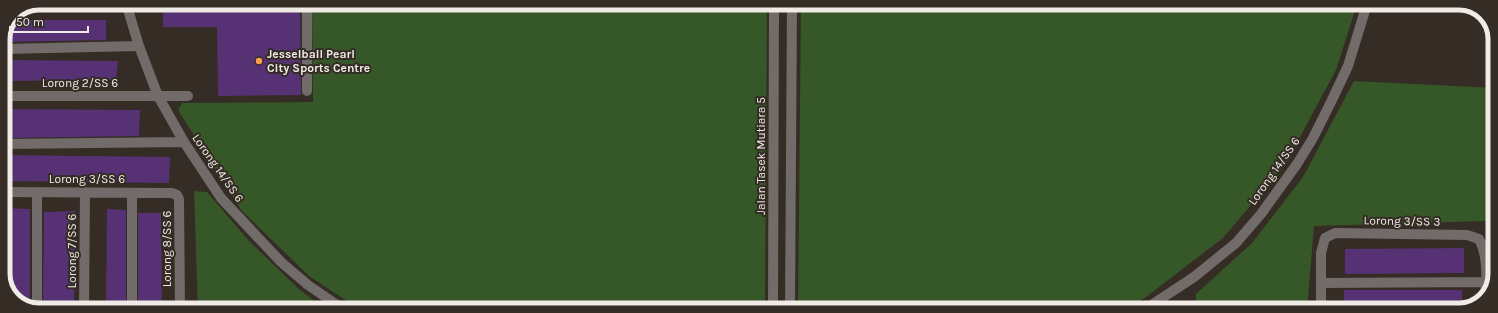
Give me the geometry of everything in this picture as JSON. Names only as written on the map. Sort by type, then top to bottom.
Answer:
[{"type":"street","name":"Lorong 14/SS 6","points":[[128,10],[138,46],[158,96],[184,142],[221,198],[281,262],[308,285],[333,303]]},
{"type":"street","points":[[306,10],[307,91]]},
{"type":"street","name":"Jalan Tasek Mutiara 5","points":[[773,303],[774,10]]},
{"type":"street","points":[[790,303],[789,250],[792,10]]},
{"type":"street","name":"Lorong 14/SS 6","points":[[1155,303],[1194,277],[1236,243],[1269,203],[1297,164],[1313,138],[1331,102],[1348,66],[1365,10]]},
{"type":"street","points":[[10,49],[138,46]]},
{"type":"street","name":"Lorong 2/SS 6","points":[[10,96],[188,96]]},
{"type":"street","points":[[10,144],[184,142]]},
{"type":"street","name":"Lorong 3/SS 6","points":[[10,192],[172,193]]},
{"type":"street","points":[[37,192],[37,303]]},
{"type":"street","name":"Lorong 7/SS 6","points":[[84,303],[85,192]]},
{"type":"street","points":[[132,192],[132,303]]},
{"type":"street","name":"Lorong 8/SS 6","points":[[172,193],[177,195],[180,199],[180,303]]},
{"type":"street","name":"Lorong 3/SS 3","points":[[1322,282],[1321,253],[1325,238],[1335,233],[1467,235],[1479,239],[1482,245],[1485,255],[1487,280]]},
{"type":"street","points":[[774,252],[789,250]]},
{"type":"street","points":[[1322,303],[1322,282],[1486,282]]},
{"type":"green space","points":[[312,10],[767,10],[765,303],[350,303],[309,276],[242,211],[178,110],[182,103],[313,102]]},
{"type":"green space","points":[[801,10],[1355,10],[1336,70],[1285,165],[1223,238],[1136,303],[798,303]]},
{"type":"green space","points":[[1354,81],[1488,88],[1488,207],[1486,221],[1314,226],[1308,303],[1196,303],[1196,294],[1252,243],[1303,177]]},
{"type":"green space","points":[[194,191],[207,192],[249,241],[300,290],[317,303],[198,303]]},
{"type":"building","name":"Jesselball Pearl City Sports Centre","points":[[163,10],[300,10],[301,95],[218,96],[217,27],[163,27]]},
{"type":"building","points":[[18,20],[106,20],[106,40],[10,42],[12,28]]},
{"type":"building","points":[[10,60],[118,61],[116,80],[10,81]]},
{"type":"building","points":[[10,109],[140,110],[139,136],[10,138]]},
{"type":"building","points":[[10,155],[170,157],[169,183],[10,181]]},
{"type":"building","points":[[10,208],[30,209],[30,301],[17,293],[12,285],[10,276]]},
{"type":"building","points":[[107,209],[126,210],[126,303],[106,303]]},
{"type":"building","points":[[75,211],[74,303],[43,303],[44,212]]},
{"type":"building","points":[[138,213],[161,213],[162,303],[138,303]]},
{"type":"building","points":[[1464,248],[1464,273],[1345,274],[1345,249]]},
{"type":"building","points":[[1344,290],[1462,290],[1462,303],[1344,303]]},
{"type":"place","name":"Jesselball Pearl City Sports Centre","points":[[259,61]]}]
